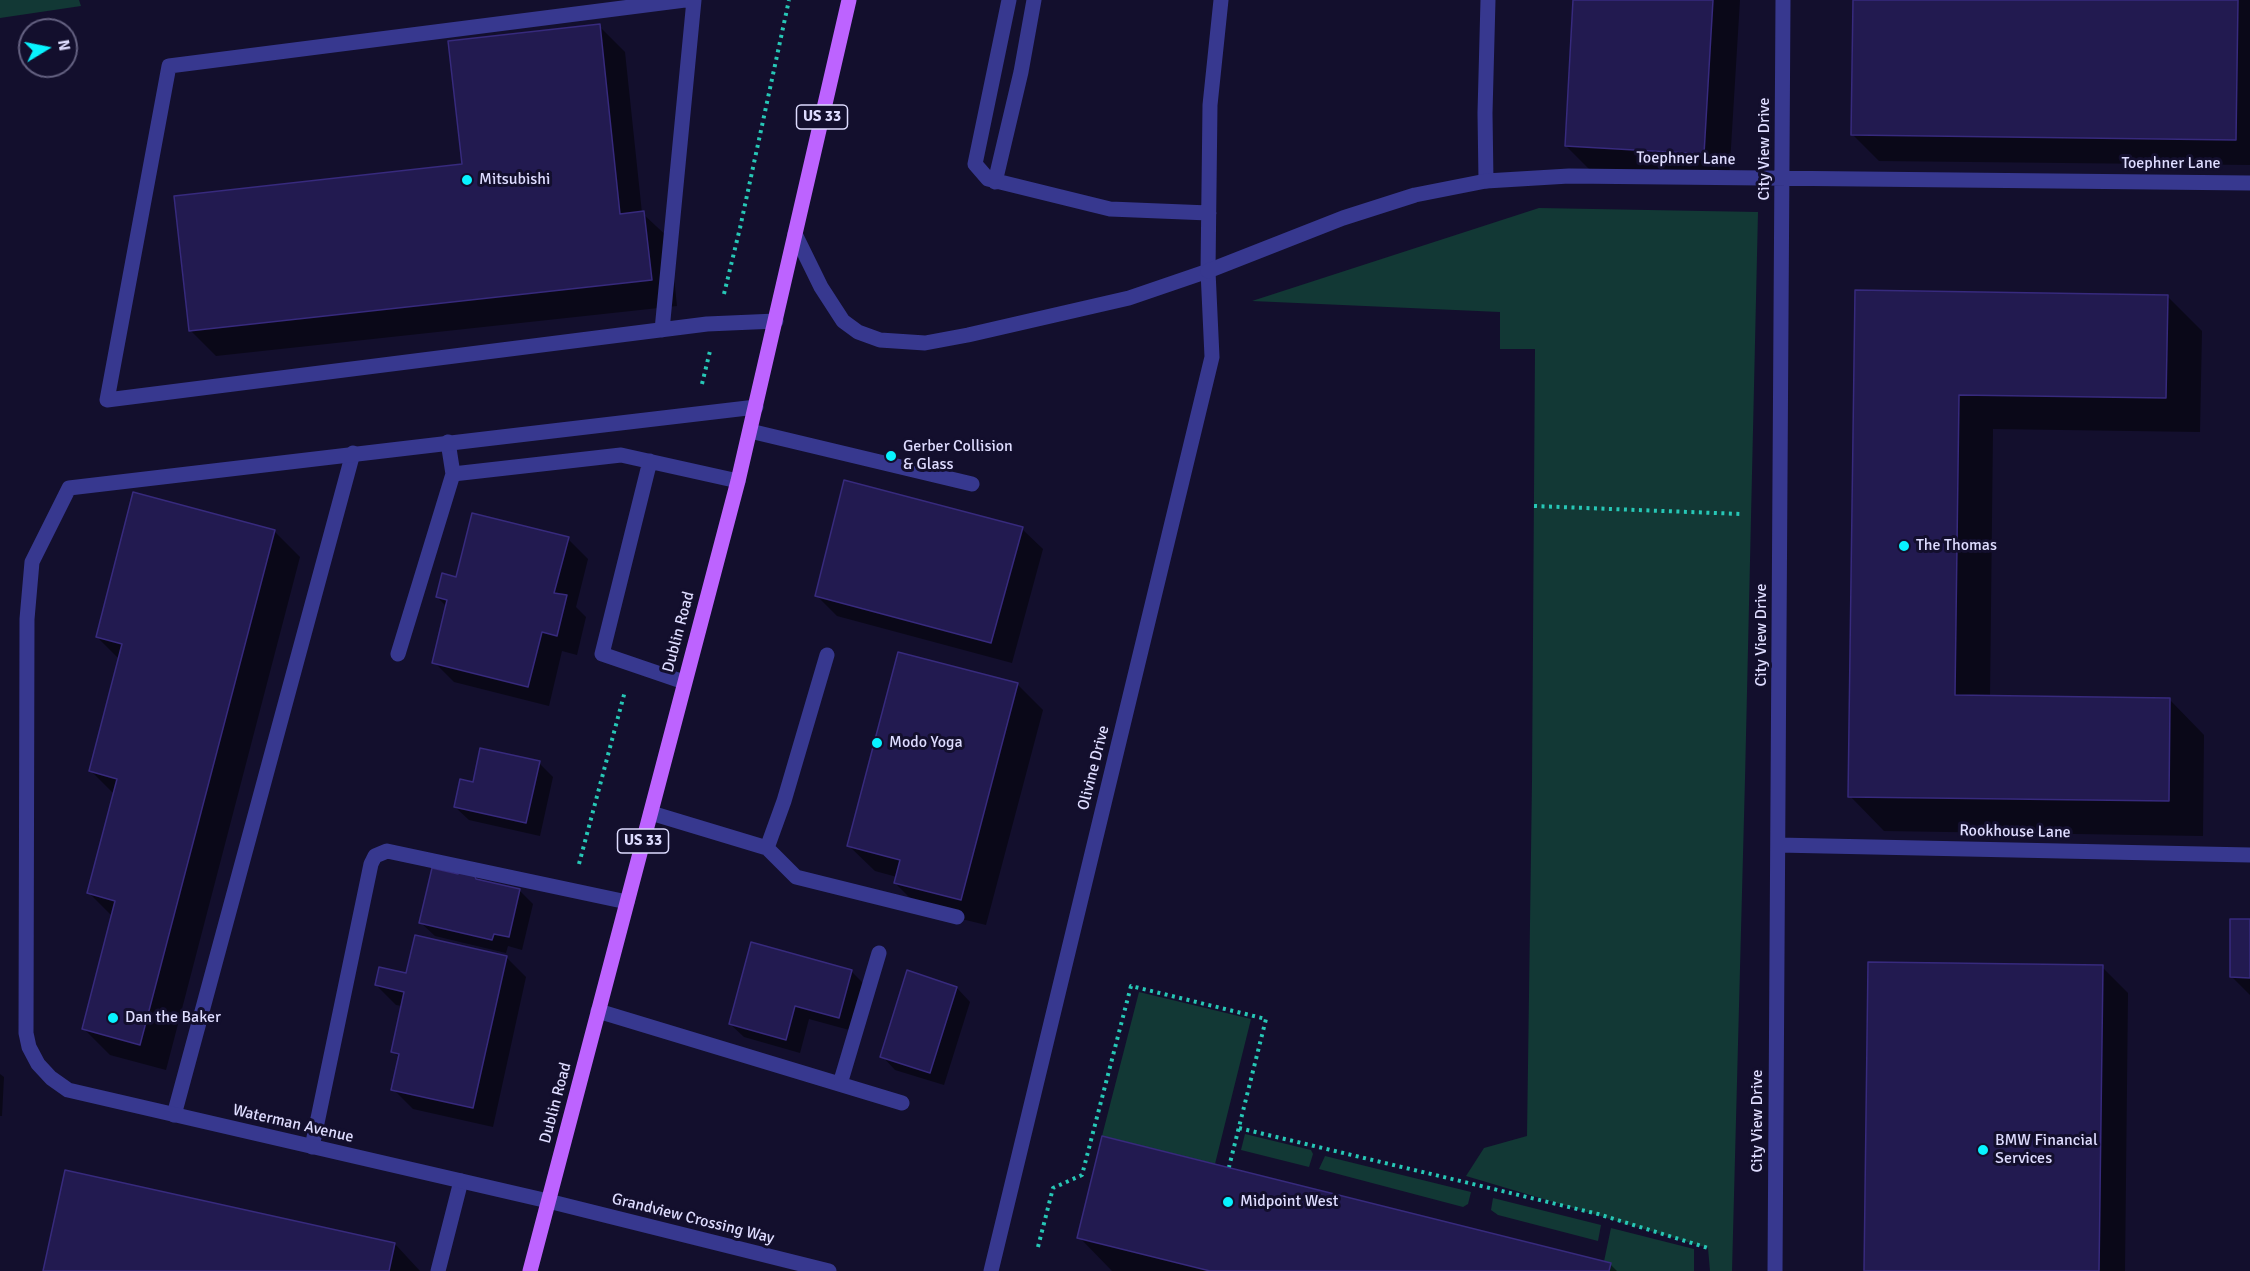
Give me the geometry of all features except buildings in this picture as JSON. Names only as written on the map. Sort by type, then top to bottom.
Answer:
[{"type":"main road","name":"Dublin Road","points":[[530,1271],[738,481],[849,0]]},
{"type":"street","points":[[685,0],[169,66],[107,400],[707,324],[776,321]]},
{"type":"street","points":[[663,330],[694,0]]},
{"type":"street","points":[[1008,0],[975,164],[988,179],[1110,209],[1209,213]]},
{"type":"street","points":[[995,182],[1021,72],[1034,0]]},
{"type":"street","name":"Olivine Drive","points":[[991,1271],[1212,357],[1208,271],[1210,105],[1221,0]]},
{"type":"street","points":[[1486,181],[1488,0]]},
{"type":"street","name":"City View Drive","points":[[1775,1271],[1783,0]]},
{"type":"street","name":"Toephner Lane","points":[[795,234],[821,287],[843,321],[858,333],[880,340],[926,343],[1129,298],[1208,271],[1342,218],[1415,195],[1486,181],[1569,176],[2250,183]]},
{"type":"street","points":[[174,1115],[353,453],[756,407]]},
{"type":"street","points":[[750,431],[972,484]]},
{"type":"street","points":[[398,654],[453,474],[448,442]]},
{"type":"street","name":"Waterman Avenue","points":[[353,453],[69,488],[32,562],[27,620],[26,1034],[29,1047],[51,1078],[68,1089],[549,1201]]},
{"type":"street","points":[[453,474],[621,455],[738,481]]},
{"type":"street","points":[[650,461],[602,654],[684,682]]},
{"type":"street","points":[[767,848],[784,801],[827,655]]},
{"type":"street","points":[[651,813],[767,848],[796,877],[957,917]]},
{"type":"street","name":"Rookhouse Lane","points":[[1778,845],[2250,855]]},
{"type":"street","points":[[312,1147],[371,864],[375,856],[387,851],[627,902]]},
{"type":"street","points":[[840,1084],[879,953]]},
{"type":"street","points":[[598,1011],[902,1103]]},
{"type":"street","points":[[438,1271],[460,1181]]},
{"type":"street","name":"Grandview Crossing Way","points":[[549,1201],[829,1271]]},
{"type":"path","points":[[1534,506],[1741,514]]},
{"type":"path","points":[[1038,1247],[1053,1188],[1082,1174],[1131,986],[1266,1019],[1229,1167]]},
{"type":"path","points":[[1239,1128],[1598,1214],[1708,1248]]},
{"type":"green space","points":[[0,0],[79,0],[81,6],[0,18]]},
{"type":"green space","points":[[1539,208],[1758,212],[1732,1271],[1710,1271],[1708,1248],[1466,1176],[1484,1148],[1527,1136],[1535,349],[1500,349],[1500,312],[1252,301]]},
{"type":"green space","points":[[1139,992],[1251,1019],[1215,1164],[1102,1136]]},
{"type":"green space","points":[[1245,1134],[1311,1150],[1313,1154],[1309,1167],[1241,1150]]},
{"type":"green space","points":[[1325,1156],[1471,1192],[1468,1204],[1463,1207],[1319,1169]]},
{"type":"green space","points":[[1493,1198],[1601,1225],[1598,1241],[1498,1215],[1491,1210]]},
{"type":"green space","points":[[1611,1228],[1694,1249],[1694,1271],[1602,1271]]},
{"type":"place","name":"Mitsubishi","points":[[467,180]]},
{"type":"place","name":"Gerber Collision & Glass","points":[[891,456]]},
{"type":"place","name":"The Thomas","points":[[1904,546]]},
{"type":"place","name":"Modo Yoga","points":[[877,743]]},
{"type":"place","name":"Dan the Baker","points":[[113,1018]]},
{"type":"place","name":"BMW Financial Services","points":[[1983,1150]]},
{"type":"place","name":"Midpoint West","points":[[1228,1202]]}]
